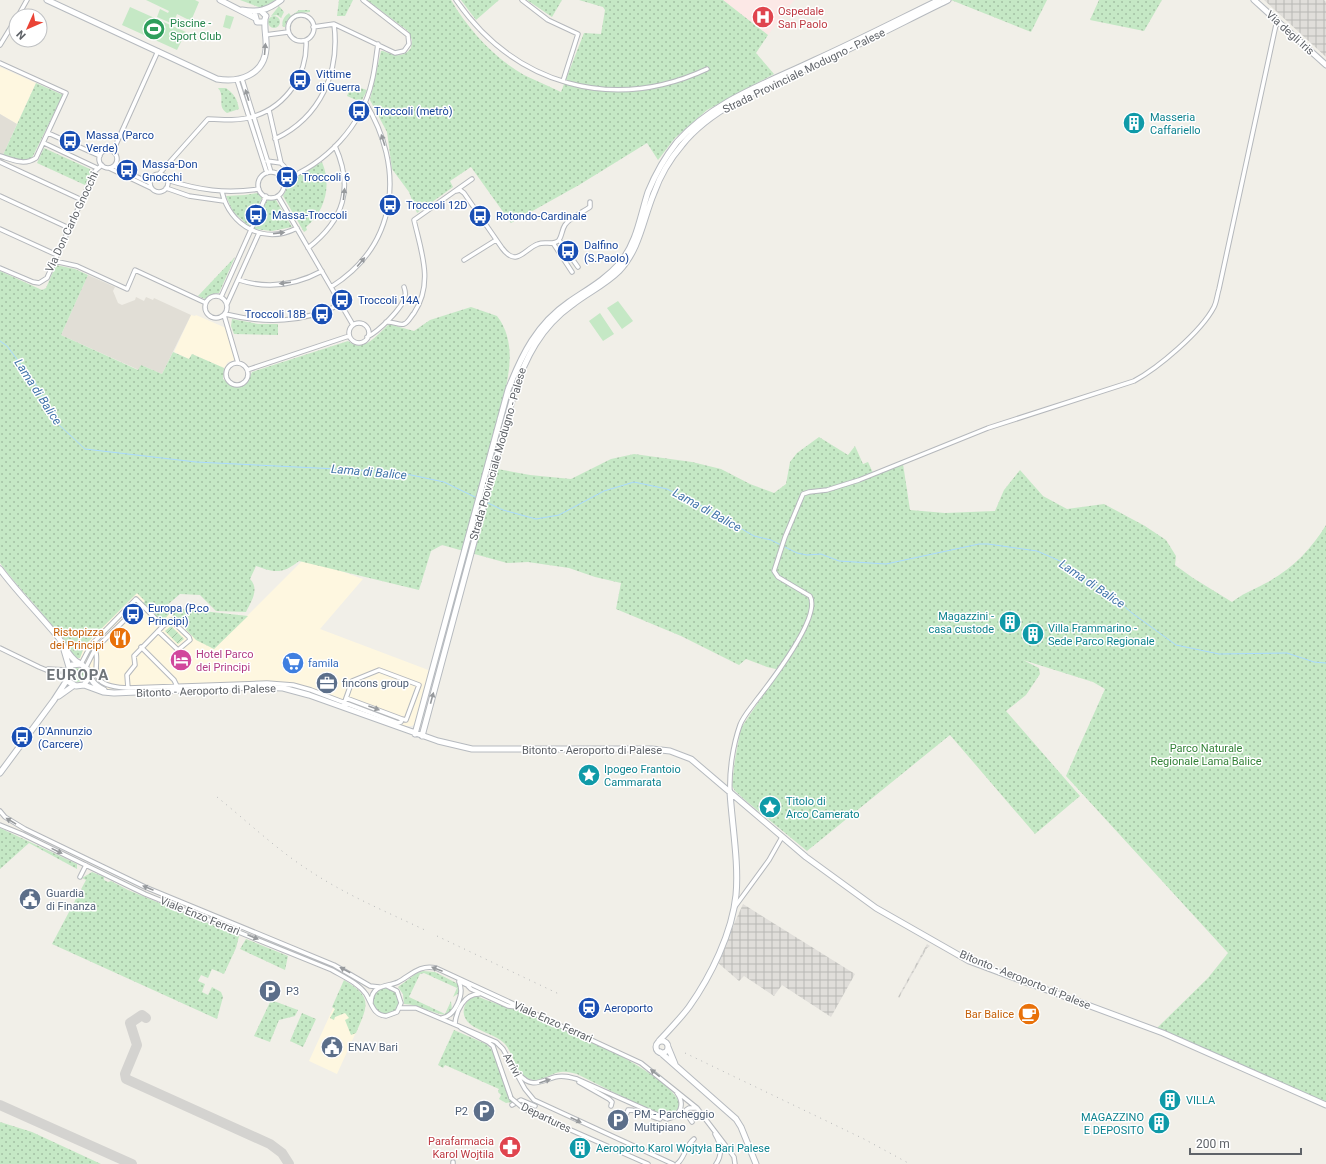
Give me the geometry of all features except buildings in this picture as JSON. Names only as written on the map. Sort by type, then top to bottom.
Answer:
[{"type":"main road","points":[[47,0],[217,79],[230,82],[239,80],[254,72],[263,60],[266,48],[266,19],[264,13],[257,14],[242,10],[220,0]]},
{"type":"main road","name":"Strada Provinciale Modugno - Palese","points":[[422,736],[492,461],[508,390],[520,358],[528,345],[545,321],[568,302],[600,282],[622,261],[637,233],[648,192],[657,173],[677,142],[702,119],[730,101],[939,0]]},
{"type":"main road","name":"Strada Provinciale Modugno - Palese","points":[[492,461],[518,379],[525,360],[533,346],[560,314],[604,284],[626,262],[639,238],[653,193],[662,175],[681,145],[696,129],[723,110],[758,91],[948,0]]},
{"type":"main road","name":"Via degli Iris","points":[[1254,0],[1326,66]]},
{"type":"main road","points":[[257,14],[279,2]]},
{"type":"main road","points":[[257,14],[259,23],[266,19],[279,2]]},
{"type":"main road","name":"Strada Provinciale Modugno - Palese","points":[[415,734],[470,544]]},
{"type":"main road","points":[[0,569],[20,595],[57,636],[74,661],[86,668],[89,677],[96,685],[108,692]]},
{"type":"main road","points":[[0,777],[2,770],[54,700],[67,679],[68,668],[64,648],[57,636]]},
{"type":"main road","points":[[68,668],[80,664]]},
{"type":"main road","points":[[54,700],[73,686],[84,685],[89,677]]},
{"type":"main road","points":[[67,679],[73,686]]},
{"type":"main road","name":"Bitonto - Aeroporto di Palese","points":[[84,685],[100,691],[108,692],[150,692],[178,689],[267,687],[295,690],[344,705],[415,734],[453,746],[472,749],[652,749],[670,751],[691,759],[806,857],[876,908],[970,960],[1163,1033],[1326,1105]]},
{"type":"main road","points":[[730,792],[736,881],[734,909],[723,942],[710,971],[690,1006],[659,1041],[656,1047],[742,1126],[756,1164]]},
{"type":"main road","points":[[660,1052],[666,1052],[670,1030]]},
{"type":"main road","points":[[659,1041],[665,1041],[676,1067]]},
{"type":"street","points":[[313,27],[334,24],[395,52],[400,53],[407,48],[410,39],[406,32],[363,0]]},
{"type":"street","points":[[456,0],[478,28],[505,53],[522,64],[563,81],[599,89],[641,89],[680,81],[707,69]]},
{"type":"street","points":[[522,0],[548,20],[578,34],[563,81]]},
{"type":"street","points":[[296,16],[307,17],[313,27],[311,36],[306,40],[296,40],[288,32],[288,24],[296,16]]},
{"type":"street","points":[[730,792],[733,759],[740,724],[798,640],[812,607],[811,598],[808,594],[776,575],[774,571],[800,498],[806,493],[823,491],[859,480],[988,428],[1134,381],[1161,363],[1193,333],[1211,312],[1216,302],[1277,20]]},
{"type":"street","points":[[276,139],[292,130],[305,118],[323,94],[330,78],[335,58],[334,24]]},
{"type":"street","points":[[0,45],[8,32]]},
{"type":"street","points":[[265,35],[288,32]]},
{"type":"street","points":[[159,174],[208,119],[227,120],[251,117],[269,110],[286,96],[298,78],[305,62],[306,40]]},
{"type":"street","points":[[283,180],[293,176],[321,159],[335,146],[353,124],[365,102],[372,82],[378,44]]},
{"type":"street","points":[[113,151],[158,51]]},
{"type":"street","points":[[0,63],[66,93],[36,158],[29,163],[0,156]]},
{"type":"street","points":[[239,80],[269,172]]},
{"type":"street","points":[[331,287],[353,271],[365,257],[381,230],[389,204],[391,180],[388,159],[379,130],[365,102]]},
{"type":"street","points":[[269,110],[281,163],[293,176]]},
{"type":"street","points":[[251,117],[267,160],[269,172]]},
{"type":"street","points":[[48,133],[100,156]]},
{"type":"street","points":[[44,143],[97,168]]},
{"type":"street","points":[[308,248],[322,237],[334,223],[341,208],[344,194],[344,173],[335,146]]},
{"type":"street","points":[[100,156],[105,151],[113,151]]},
{"type":"street","points":[[113,151],[117,158],[114,166]]},
{"type":"street","points":[[100,156],[102,165],[159,192],[166,188],[189,196],[224,201]]},
{"type":"street","points":[[267,160],[281,163]]},
{"type":"street","points":[[0,162],[82,200]]},
{"type":"street","name":"Via Don Carlo Gnocchi","points":[[0,268],[30,282],[39,283],[47,278],[97,168],[102,165]]},
{"type":"street","points":[[108,168],[114,166],[150,183]]},
{"type":"street","points":[[259,189],[266,196],[273,198],[278,196],[283,190],[283,180],[278,174],[269,172]]},
{"type":"street","points":[[259,189],[260,179],[269,172]]},
{"type":"street","points":[[151,188],[150,183],[153,175],[159,174],[164,175],[167,180],[166,188]]},
{"type":"street","points":[[386,322],[405,324],[416,309],[422,293],[425,279],[425,263],[414,220],[472,179]]},
{"type":"street","points":[[167,180],[204,191],[243,192],[259,189]]},
{"type":"street","points":[[455,191],[460,190],[464,193],[507,254],[519,257],[539,243],[553,243],[559,240],[565,224],[590,207],[590,202]]},
{"type":"street","points":[[222,192],[224,201],[236,220],[250,230],[259,233],[277,234],[297,228]]},
{"type":"street","points":[[0,196],[70,228]]},
{"type":"street","points":[[221,297],[266,196]]},
{"type":"street","points":[[278,196],[353,325]]},
{"type":"street","points":[[0,229],[57,255]]},
{"type":"street","points":[[238,363],[225,315],[227,304],[259,233]]},
{"type":"street","points":[[464,260],[496,240]]},
{"type":"street","points":[[559,240],[578,267]]},
{"type":"street","points":[[553,243],[572,272]]},
{"type":"street","points":[[54,261],[77,266],[127,289],[135,270],[206,302]]},
{"type":"street","points":[[239,280],[254,284],[286,284],[306,279],[322,271]]},
{"type":"street","points":[[367,337],[368,332],[365,326],[360,324],[353,325],[349,331],[350,336],[354,341],[360,343],[367,337],[373,335],[402,303],[405,296],[404,287]]},
{"type":"street","points":[[227,304],[221,297],[212,297],[206,302],[205,309],[210,316],[218,318],[225,315],[256,320],[289,320],[313,316],[341,304]]},
{"type":"street","points":[[247,370],[350,336]]},
{"type":"street","points":[[238,363],[244,366],[248,375],[245,381],[239,384],[232,383],[227,378],[227,370],[231,365],[238,363]]},
{"type":"street","points":[[80,664],[91,645],[136,599],[163,626]]},
{"type":"street","points":[[86,668],[95,649],[141,604]]},
{"type":"street","points":[[125,610],[130,615]]},
{"type":"street","points":[[128,688],[127,675],[135,664],[134,656],[141,647],[169,620],[171,620],[190,637],[190,640],[178,650],[158,631]]},
{"type":"street","points":[[91,645],[95,649],[96,673],[102,682],[114,688],[178,689],[226,685],[278,684],[301,687],[344,705],[398,722],[401,722],[402,718]]},
{"type":"street","points":[[141,647],[174,680],[178,689]]},
{"type":"street","points":[[0,648],[67,679]]},
{"type":"street","points":[[42,668],[68,668]]},
{"type":"street","points":[[344,705],[346,698],[352,681],[379,670],[419,685],[406,720],[346,698]]},
{"type":"street","points":[[256,684],[267,687]]},
{"type":"street","points":[[226,685],[235,688]]},
{"type":"street","points":[[128,688],[150,692]]},
{"type":"street","name":"Viale Enzo Ferrari","points":[[0,811],[5,817],[25,829],[145,887],[334,965],[370,986],[387,986],[420,968],[430,966],[636,1060],[674,1088],[697,1108],[705,1118]]},
{"type":"street","name":"Viale Enzo Ferrari","points":[[0,826],[22,834],[145,894],[332,970],[359,987],[371,1003],[374,1011],[382,1016],[392,1016],[400,1008]]},
{"type":"street","points":[[734,909],[782,837]]},
{"type":"street","points":[[80,877],[86,865]]},
{"type":"street","points":[[458,979],[480,994],[508,1006],[521,1008]]},
{"type":"street","points":[[441,1018],[446,1017],[453,1012],[462,992],[458,979]]},
{"type":"street","points":[[387,986],[395,989],[400,994],[402,1003],[400,1008],[416,1008],[455,1023]]},
{"type":"street","points":[[468,986],[510,1005],[521,1008]]},
{"type":"street","points":[[371,1003],[373,994],[380,987]]},
{"type":"street","points":[[455,1023],[465,999],[474,994],[480,994]]},
{"type":"street","name":"Departures","points":[[433,1015],[493,1046],[512,1098],[524,1109],[648,1164]]},
{"type":"street","points":[[446,1017],[455,1023]]},
{"type":"street","name":"Arrivi","points":[[455,1023],[496,1042],[503,1050],[527,1092],[534,1100],[673,1164]]},
{"type":"street","points":[[513,1067],[521,1077],[534,1083],[542,1083],[555,1077],[569,1077],[577,1079],[664,1119]]},
{"type":"street","points":[[569,1077],[609,1099],[612,1102],[611,1106]]},
{"type":"street","points":[[627,1113],[628,1110],[632,1109],[650,1117],[664,1119],[672,1118],[680,1111],[681,1100],[674,1088]]},
{"type":"street","points":[[512,1104],[521,1100],[535,1106]]},
{"type":"street","points":[[692,1122],[686,1113],[686,1110],[689,1108],[697,1108]]},
{"type":"street","points":[[705,1118],[719,1140],[720,1147],[716,1164]]},
{"type":"street","points":[[705,1118],[734,1157],[735,1164]]},
{"type":"street","points":[[677,1164],[694,1139]]},
{"type":"street","points":[[653,1157],[668,1164]]},
{"type":"shaded area","name":"Ospedale San Paolo","points":[[723,0],[794,0],[768,35]]},
{"type":"shaded area","points":[[1264,0],[1324,0],[1326,2],[1326,57]]},
{"type":"shaded area","points":[[0,67],[36,83],[17,124],[0,114]]},
{"type":"shaded area","points":[[0,114],[17,124],[3,155],[0,154]]},
{"type":"shaded area","points":[[88,275],[115,287],[113,291],[118,303],[122,305],[135,300],[136,297],[144,301],[146,297],[153,300],[154,298],[191,315],[162,374],[141,365],[139,370],[61,335]]},
{"type":"shaded area","points":[[191,315],[196,315],[226,328],[235,360],[228,362],[224,368],[192,354],[189,359],[174,352]]},
{"type":"shaded area","points":[[305,558],[363,579],[320,629],[431,671],[415,724],[412,726],[404,726],[313,693],[284,686],[267,685],[108,690],[94,682],[88,665],[79,660],[85,645],[137,593],[145,601],[143,603],[161,621],[170,613],[197,639],[214,649]]},
{"type":"shaded area","points":[[743,904],[855,974],[831,1017],[782,985],[774,996],[744,976],[739,981],[717,962]]},
{"type":"shaded area","points":[[927,944],[930,946],[927,948],[899,998],[898,997]]},
{"type":"shaded area","name":"ENAV Bari","points":[[334,1006],[362,1019],[337,1074],[309,1061]]},
{"type":"green space","points":[[146,0],[195,0],[199,2],[191,21],[177,14],[173,24],[157,17],[160,9],[168,13],[169,11]]},
{"type":"green space","points":[[240,0],[276,0],[261,8]]},
{"type":"green space","points":[[339,0],[353,0],[345,16],[337,16]]},
{"type":"green space","points":[[367,0],[451,0],[465,22],[502,60],[524,75],[561,92],[584,33],[601,34],[605,10],[603,7],[579,0],[723,0],[768,35],[756,53],[774,74],[707,110],[675,138],[658,160],[647,143],[579,185],[511,223],[471,167],[450,181],[453,187],[417,213],[409,192],[392,169],[387,132],[370,100],[381,51],[398,55],[405,54],[411,48],[412,40],[408,31]]},
{"type":"green space","points":[[461,0],[499,0],[476,20]]},
{"type":"green space","points":[[527,0],[562,0],[552,17]]},
{"type":"green space","points":[[951,0],[1047,0],[1031,32]]},
{"type":"green space","points":[[1099,0],[1162,0],[1144,31],[1090,20]]},
{"type":"green space","points":[[279,6],[284,12],[281,18],[277,15],[271,16]]},
{"type":"green space","name":"Piscine - Sport Club","points":[[130,7],[186,32],[177,50],[122,25]]},
{"type":"green space","points":[[299,10],[310,10],[310,12],[294,15],[288,19],[285,27],[283,27],[283,19],[289,13],[291,16]]},
{"type":"green space","points":[[226,15],[234,17],[230,29],[223,27]]},
{"type":"green space","points":[[274,16],[278,18],[280,22],[278,26],[274,28],[270,26],[268,22],[270,18]]},
{"type":"green space","points":[[36,83],[63,95],[31,160],[25,161],[3,155]]},
{"type":"green space","points":[[351,85],[367,90],[361,102],[347,96]]},
{"type":"green space","points":[[218,88],[226,88],[231,92],[236,99],[239,109],[227,113],[224,110],[221,104],[221,95]]},
{"type":"green space","points":[[44,148],[90,169],[91,173],[85,185],[37,163]]},
{"type":"green space","points":[[322,162],[326,180],[325,198],[318,213],[313,221],[306,227],[307,230],[304,232],[283,196],[286,190],[287,182]]},
{"type":"green space","points":[[258,193],[262,198],[249,226],[233,212],[226,196]]},
{"type":"green space","points":[[267,200],[276,200],[292,227],[272,231],[254,229]]},
{"type":"green space","points":[[235,257],[219,293],[212,294],[205,299],[198,296]]},
{"type":"green space","name":"Parco Naturale Regionale Lama Balice","points":[[56,265],[75,269],[88,275],[61,335],[138,370],[141,365],[162,374],[173,352],[189,359],[192,354],[224,368],[223,379],[236,385],[247,382],[252,372],[348,341],[359,345],[370,342],[388,325],[414,331],[430,320],[471,307],[497,316],[506,332],[509,350],[509,370],[489,449],[486,467],[530,475],[571,479],[611,459],[634,454],[692,462],[721,469],[750,484],[774,493],[786,484],[790,462],[797,453],[819,437],[848,455],[855,446],[863,464],[868,462],[874,475],[903,464],[910,510],[945,513],[995,511],[1004,490],[1020,470],[1043,496],[1067,509],[1104,504],[1145,526],[1166,540],[1176,556],[1175,565],[1232,602],[1283,573],[1307,551],[1326,525],[1326,1103],[1155,1030],[1208,978],[1228,953],[1066,776],[1105,689],[1093,682],[1023,660],[1039,668],[1040,674],[1026,695],[1006,711],[1080,796],[1035,834],[950,735],[807,851],[745,800],[735,791],[732,786],[741,728],[784,666],[805,630],[780,670],[746,659],[739,665],[681,636],[616,609],[621,583],[595,577],[569,568],[528,562],[507,563],[442,545],[431,551],[419,590],[299,561],[288,568],[279,571],[268,570],[256,566],[250,579],[254,587],[254,596],[246,612],[216,611],[200,595],[180,594],[165,607],[248,616],[214,649],[196,640],[170,613],[162,622],[143,603],[145,601],[137,593],[85,645],[80,658],[74,658],[58,632],[0,563],[0,271],[42,290],[46,288]]},
{"type":"green space","points":[[618,301],[633,321],[622,329],[607,308]]},
{"type":"green space","points":[[600,313],[614,334],[603,341],[589,321]]},
{"type":"green space","points":[[232,319],[258,324],[278,324],[278,335],[234,334],[231,326]]},
{"type":"green space","points":[[171,626],[184,639],[178,644],[165,631]]},
{"type":"green space","points":[[77,668],[82,670],[84,675],[82,680],[77,682],[72,680],[70,675],[72,670]]},
{"type":"green space","points":[[0,828],[77,864],[77,869],[29,843],[0,869]]},
{"type":"green space","points":[[92,872],[104,877],[104,880],[108,882],[111,881],[128,890],[239,936],[236,948],[224,974],[212,969],[208,978],[201,975],[198,981],[205,984],[202,992],[208,995],[212,987],[221,992],[223,997],[217,1019],[52,944],[86,880],[82,878]]},
{"type":"green space","points":[[246,939],[288,956],[285,970],[240,949]]},
{"type":"green space","points":[[423,971],[435,972],[458,984],[460,987],[459,993],[453,997],[457,988],[424,973],[420,974],[409,997],[445,1014],[451,1001],[452,1010],[447,1015],[436,1013],[410,1004],[404,1004],[403,994],[398,987],[417,973]]},
{"type":"green space","points":[[344,980],[360,992],[364,997],[365,1002],[363,1015],[356,1033],[351,1035],[345,1020],[349,1018],[345,1013],[335,1017],[334,1020],[330,1018],[335,1009],[332,1007]]},
{"type":"green space","points":[[386,988],[395,992],[399,1001],[395,1010],[386,1014],[377,1010],[373,1001],[377,992]]},
{"type":"green space","points":[[477,996],[546,1020],[637,1065],[672,1092],[680,1104],[677,1112],[670,1117],[663,1117],[577,1074],[561,1072],[538,1080],[529,1079],[521,1073],[505,1044],[493,1036],[472,1026],[467,1021],[464,1015],[466,1003]]},
{"type":"green space","points":[[271,1000],[298,1010],[295,1016],[279,1020],[270,1042],[254,1036]]},
{"type":"green space","points":[[302,1013],[316,1019],[303,1047],[290,1041]]},
{"type":"green space","points":[[454,1030],[486,1044],[492,1050],[499,1064],[505,1088],[512,1102],[506,1103],[499,1099],[501,1095],[498,1092],[499,1089],[445,1065],[443,1068],[438,1065]]},
{"type":"green space","points":[[0,1122],[32,1132],[101,1164],[0,1164]]},
{"type":"waterway","name":"Lama di Balice","points":[[0,341],[7,346],[35,383],[57,423],[85,449],[196,462],[397,472],[444,482],[477,498]]},
{"type":"waterway","name":"Lama di Balice","points":[[488,503],[503,510],[536,519],[559,515],[604,491],[634,482],[667,489],[700,505],[754,536],[771,540],[797,553],[807,555],[821,554],[839,561],[886,564],[979,544],[1037,551],[1060,561],[1118,601],[1176,645],[1219,654],[1287,653],[1314,662],[1326,663]]},
{"type":"taxiway","points":[[146,1018],[142,1015],[130,1023],[137,1045],[125,1074],[126,1079],[270,1144],[282,1153],[289,1164]]},
{"type":"taxiway","points":[[0,1105],[132,1164]]},
{"type":"railway","points":[[217,797],[274,845],[324,880],[352,896],[427,931]]},
{"type":"railway","points":[[437,936],[561,995]]},
{"type":"railway","points":[[685,1053],[864,1139],[910,1164]]},
{"type":"place","name":"Ospedale San Paolo","points":[[763,17]]},
{"type":"place","name":"Piscine - Sport Club","points":[[154,29]]},
{"type":"place","name":"Vittime di Guerra","points":[[300,80]]},
{"type":"place","name":"Troccoli (metrò)","points":[[359,111]]},
{"type":"place","name":"Masseria Caffariello","points":[[1134,123]]},
{"type":"place","name":"Massa (Parco Verde)","points":[[70,141]]},
{"type":"place","name":"Massa-Don Gnocchi","points":[[127,170]]},
{"type":"place","name":"Troccoli 6","points":[[287,177]]},
{"type":"place","name":"Troccoli 12D","points":[[390,205]]},
{"type":"place","name":"Massa-Troccoli","points":[[256,215]]},
{"type":"place","name":"Rotondo-Cardinale","points":[[480,216]]},
{"type":"place","name":"Dalfino (S.Paolo)","points":[[568,251]]},
{"type":"place","name":"Troccoli 14A","points":[[342,300]]},
{"type":"place","name":"Troccoli 18B","points":[[322,314]]},
{"type":"place","name":"Europa (P.co Principi)","points":[[133,614]]},
{"type":"place","name":"Magazzini - casa custode","points":[[1010,622]]},
{"type":"place","name":"Villa Frammarino - Sede Parco Regionale","points":[[1033,634]]},
{"type":"place","name":"Ristopizza dei Principi","points":[[120,638]]},
{"type":"place","name":"Hotel Parco dei Principi","points":[[181,660]]},
{"type":"place","name":"famila","points":[[293,663]]},
{"type":"place","name":"fincons group","points":[[327,683]]},
{"type":"place","name":"D'Annunzio (Carcere)","points":[[22,737]]},
{"type":"place","name":"Ipogeo Frantoio Cammarata","points":[[589,775]]},
{"type":"place","name":"Titolo di Arco Camerato","points":[[770,807]]},
{"type":"place","name":"Guardia di Finanza","points":[[30,899]]},
{"type":"place","name":"P3","points":[[270,991]]},
{"type":"place","name":"Aeroporto","points":[[589,1008]]},
{"type":"place","name":"Bar Balice","points":[[1029,1014]]},
{"type":"place","name":"ENAV Bari","points":[[332,1047]]},
{"type":"place","name":"VILLA","points":[[1170,1100]]},
{"type":"place","name":"P2","points":[[484,1111]]},
{"type":"place","name":"PM - Parcheggio Multipiano","points":[[618,1120]]},
{"type":"place","name":"MAGAZZINO E DEPOSITO","points":[[1159,1123]]},
{"type":"place","name":"Parafarmacia Karol Wojtila","points":[[510,1147]]},
{"type":"place","name":"Aeroporto Karol Wojtyła Bari Palese","points":[[580,1148]]},
{"type":"district","name":"EUROPA","points":[[78,675]]}]
